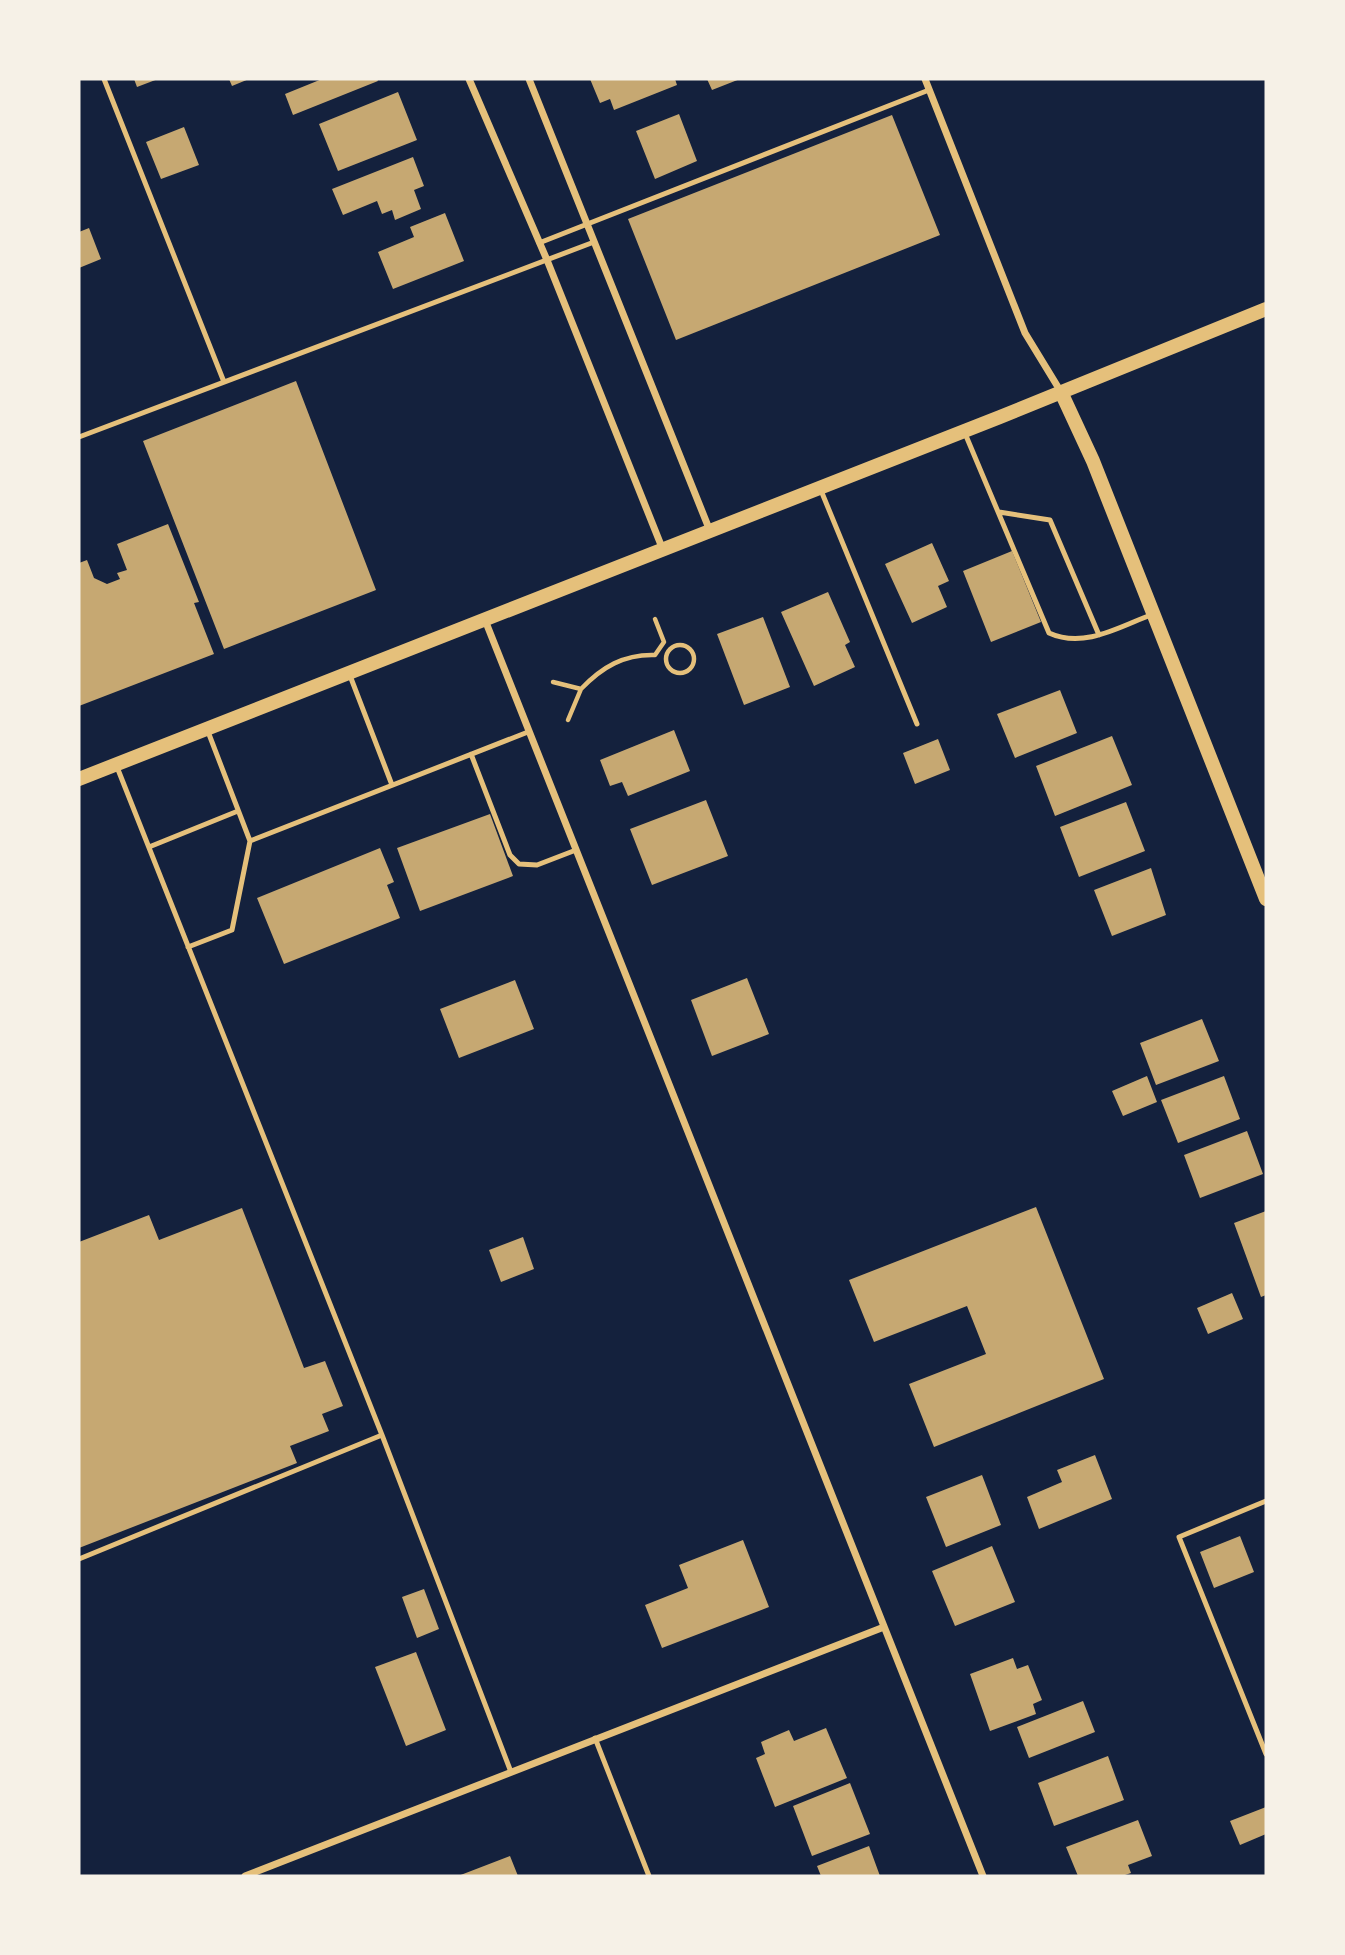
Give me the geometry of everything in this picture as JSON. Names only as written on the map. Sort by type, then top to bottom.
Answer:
[{"type":"main road","points":[[79,779],[964,431],[1266,309]]},
{"type":"main road","points":[[1061,392],[1090,454],[1266,899]]},
{"type":"street","points":[[469,79],[547,260],[663,550]]},
{"type":"street","points":[[529,79],[710,531]]},
{"type":"street","points":[[925,79],[1025,333],[1061,392]]},
{"type":"street","points":[[485,620],[983,1876]]},
{"type":"street","points":[[245,1876],[884,1627]]},
{"type":"lane","points":[[104,79],[224,382]]},
{"type":"lane","points":[[539,243],[929,90]]},
{"type":"lane","points":[[79,438],[594,242]]},
{"type":"lane","points":[[964,431],[1049,633],[1066,641],[1099,635],[1153,614]]},
{"type":"lane","points":[[820,488],[917,724]]},
{"type":"lane","points":[[999,512],[1050,520],[1099,635]]},
{"type":"lane","points":[[349,673],[393,785]]},
{"type":"lane","points":[[188,947],[232,930],[250,841],[207,729]]},
{"type":"lane","points":[[250,841],[528,732]]},
{"type":"lane","points":[[471,754],[510,855],[519,864],[537,865],[576,850]]},
{"type":"lane","points":[[116,764],[382,1435],[511,1772]]},
{"type":"lane","points":[[149,847],[239,811]]},
{"type":"lane","points":[[79,1559],[382,1435]]},
{"type":"lane","points":[[1266,1501],[1179,1536],[1266,1754]]},
{"type":"lane","points":[[595,1738],[649,1876]]},
{"type":"path","points":[[568,720],[581,689],[600,669],[634,655],[655,655],[664,642],[655,619]]},
{"type":"path","points":[[678,645],[687,647],[694,654],[694,663],[689,671],[675,673],[666,663],[667,654],[678,645]]},
{"type":"path","points":[[660,648],[667,654]]},
{"type":"path","points":[[553,682],[581,689]]},
{"type":"building","points":[[134,79],[158,79],[137,87]]},
{"type":"building","points":[[229,79],[249,79],[232,86]]},
{"type":"building","points":[[322,79],[378,81],[293,115],[285,94]]},
{"type":"building","points":[[590,79],[675,79],[677,85],[614,110],[610,99],[600,103]]},
{"type":"building","points":[[707,79],[740,79],[712,90]]},
{"type":"building","points":[[398,92],[417,140],[338,171],[319,124]]},
{"type":"building","points":[[679,114],[697,161],[655,179],[636,131]]},
{"type":"building","points":[[892,115],[940,235],[676,340],[628,219]]},
{"type":"building","points":[[184,127],[199,165],[161,179],[146,142]]},
{"type":"building","points":[[413,157],[424,186],[414,190],[421,209],[395,220],[392,210],[382,214],[377,201],[343,215],[332,189]]},
{"type":"building","points":[[445,213],[464,261],[393,289],[378,252],[414,237],[410,227]]},
{"type":"building","points":[[89,228],[101,259],[79,268],[79,232]]},
{"type":"building","points":[[296,381],[376,590],[224,649],[143,441]]},
{"type":"building","points":[[168,524],[199,602],[194,603],[214,654],[79,706],[79,563],[87,560],[94,578],[107,584],[120,579],[117,573],[127,570],[117,544]]},
{"type":"building","points":[[932,543],[949,581],[938,586],[947,607],[912,623],[885,564]]},
{"type":"building","points":[[1012,551],[1041,622],[991,642],[963,571]]},
{"type":"building","points":[[828,592],[850,642],[845,645],[855,667],[814,686],[781,612]]},
{"type":"building","points":[[763,617],[790,687],[744,705],[717,634]]},
{"type":"building","points":[[1060,690],[1077,733],[1015,758],[997,714]]},
{"type":"building","points":[[674,730],[690,771],[628,796],[622,782],[610,786],[600,760]]},
{"type":"building","points":[[1112,736],[1132,785],[1055,816],[1036,766]]},
{"type":"building","points":[[938,739],[950,770],[915,784],[903,753]]},
{"type":"building","points":[[706,800],[728,856],[652,885],[630,829]]},
{"type":"building","points":[[1126,802],[1145,851],[1079,877],[1060,827]]},
{"type":"building","points":[[490,814],[513,876],[420,911],[397,848]]},
{"type":"building","points":[[380,848],[394,882],[387,885],[400,918],[284,964],[257,898]]},
{"type":"building","points":[[1151,868],[1166,915],[1112,936],[1094,890]]},
{"type":"building","points":[[747,978],[769,1034],[712,1056],[691,1000]]},
{"type":"building","points":[[515,980],[534,1029],[459,1058],[440,1009]]},
{"type":"building","points":[[1202,1019],[1219,1061],[1156,1085],[1140,1043]]},
{"type":"building","points":[[1147,1076],[1157,1102],[1123,1116],[1112,1091]]},
{"type":"building","points":[[1224,1076],[1240,1119],[1178,1143],[1161,1100]]},
{"type":"building","points":[[1247,1131],[1263,1174],[1200,1198],[1184,1155]]},
{"type":"building","points":[[1036,1207],[1104,1379],[934,1447],[909,1384],[986,1354],[967,1306],[874,1342],[849,1280]]},
{"type":"building","points":[[242,1208],[304,1368],[325,1361],[343,1406],[322,1414],[329,1431],[290,1446],[297,1463],[79,1548],[79,1242],[149,1215],[159,1240]]},
{"type":"building","points":[[1266,1211],[1266,1295],[1261,1297],[1234,1223]]},
{"type":"building","points":[[523,1237],[534,1269],[501,1282],[489,1250]]},
{"type":"building","points":[[1232,1293],[1243,1319],[1208,1334],[1197,1308]]},
{"type":"building","points":[[1095,1455],[1112,1499],[1039,1529],[1027,1497],[1062,1482],[1057,1470]]},
{"type":"building","points":[[982,1475],[1001,1525],[946,1547],[926,1497]]},
{"type":"building","points":[[1240,1536],[1254,1572],[1214,1588],[1200,1552]]},
{"type":"building","points":[[743,1540],[769,1607],[662,1648],[645,1605],[688,1588],[679,1565]]},
{"type":"building","points":[[992,1546],[1015,1602],[955,1626],[932,1571]]},
{"type":"building","points":[[424,1589],[439,1629],[417,1638],[402,1597]]},
{"type":"building","points":[[416,1652],[446,1730],[406,1746],[375,1667]]},
{"type":"building","points":[[1013,1658],[1017,1669],[1028,1665],[1042,1700],[1033,1704],[1036,1714],[990,1731],[970,1674]]},
{"type":"building","points":[[1083,1701],[1095,1732],[1029,1758],[1017,1727]]},
{"type":"building","points":[[826,1728],[847,1778],[775,1807],[756,1758],[765,1754],[761,1742],[789,1730],[794,1741]]},
{"type":"building","points":[[1108,1756],[1124,1800],[1054,1826],[1038,1783]]},
{"type":"building","points":[[850,1783],[870,1834],[812,1856],[793,1806]]},
{"type":"building","points":[[1266,1807],[1266,1834],[1240,1845],[1230,1821]]},
{"type":"building","points":[[1138,1820],[1152,1856],[1128,1865],[1131,1873],[1122,1876],[1078,1876],[1066,1847]]},
{"type":"building","points":[[869,1846],[880,1876],[821,1876],[817,1866]]},
{"type":"building","points":[[510,1856],[518,1876],[458,1876]]}]
